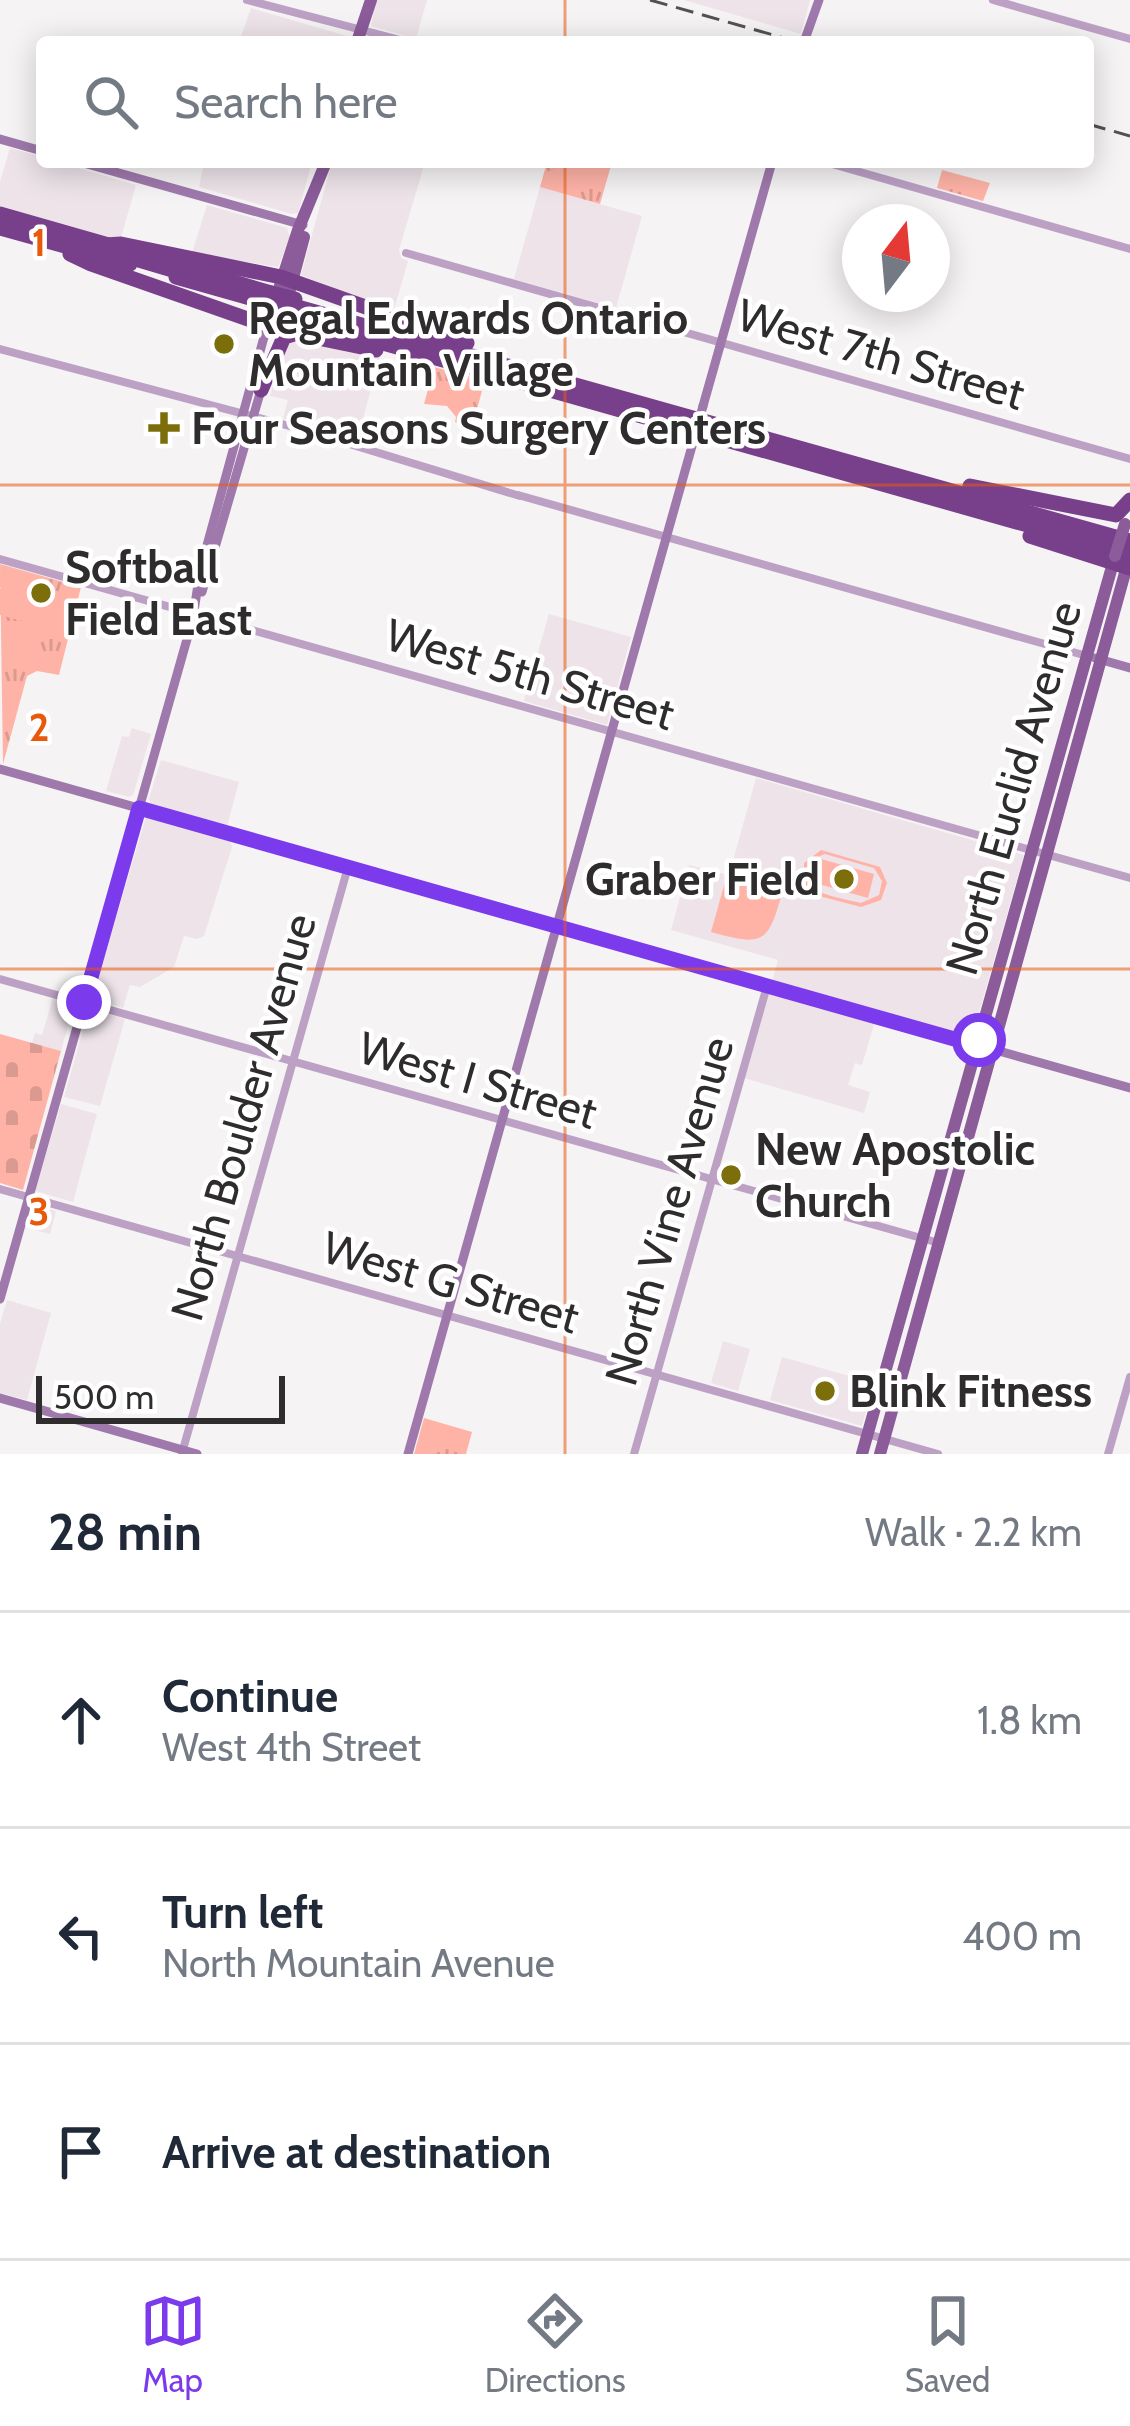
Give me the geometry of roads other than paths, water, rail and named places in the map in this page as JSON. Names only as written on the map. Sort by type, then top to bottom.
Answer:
[{"type":"highway","points":[[0,224],[287,279],[516,362]]},
{"type":"highway","points":[[0,224],[91,264],[443,350],[1127,549]]},
{"type":"highway","points":[[0,224],[136,262],[344,332],[944,501],[967,513],[1127,549]]},
{"type":"highway","points":[[106,245],[184,267],[281,312],[412,332],[936,481],[1127,549]]},
{"type":"highway","points":[[70,254],[483,372]]},
{"type":"highway","points":[[136,262],[184,267]]},
{"type":"highway","points":[[136,262],[161,280]]},
{"type":"highway","points":[[261,390],[284,337],[281,312]]},
{"type":"highway","points":[[344,332],[443,350]]},
{"type":"highway","points":[[412,332],[443,350]]},
{"type":"highway","points":[[936,481],[1116,515],[1130,503]]},
{"type":"main road","points":[[358,36],[369,0]]},
{"type":"main road","points":[[809,36],[819,0]]},
{"type":"main road","points":[[0,139],[36,149]]},
{"type":"main road","points":[[101,168],[303,225]]},
{"type":"main road","points":[[0,1299],[193,614],[191,607],[320,168]]},
{"type":"main road","points":[[408,1454],[770,168]]},
{"type":"main road","points":[[248,416],[261,390]]},
{"type":"main road","points":[[1127,549],[1130,503]]},
{"type":"main road","name":"North Euclid Avenue","points":[[1041,853],[1060,753],[1088,656],[1127,549]]},
{"type":"main road","name":"North Euclid Avenue","points":[[862,1454],[1041,853],[1076,758],[1127,549]]},
{"type":"main road","points":[[1088,656],[1130,668]]},
{"type":"main road","points":[[1060,753],[1076,758]]},
{"type":"main road","points":[[0,769],[1130,1088]]},
{"type":"main road","name":"North Euclid Avenue","points":[[880,1454],[939,1243],[986,1047]]},
{"type":"main road","points":[[0,1399],[196,1454]]},
{"type":"street","points":[[247,0],[358,36]]},
{"type":"street","points":[[993,0],[1130,39]]},
{"type":"street","points":[[846,168],[1130,249]]},
{"type":"street","name":"West 7th Street","points":[[406,254],[1130,459]]},
{"type":"street","points":[[0,349],[1088,656]]},
{"type":"street","name":"West 5th Street","points":[[0,559],[1130,878]]},
{"type":"street","name":"North Boulder Avenue","points":[[182,1452],[349,867]]},
{"type":"street","name":"West I Street","points":[[0,979],[939,1243]]},
{"type":"street","name":"North Vine Avenue","points":[[634,1454],[767,986]]},
{"type":"street","name":"West G Street","points":[[0,1189],[938,1454]]},
{"type":"street","points":[[1108,1454],[1130,1376]]},
{"type":"railway","points":[[650,0],[777,36]]},
{"type":"railway","points":[[1094,126],[1130,136]]},
{"type":"place","name":"Regal Edwards Ontario Mountain Village","points":[[224,344]]},
{"type":"place","name":"Four Seasons Surgery Centers","points":[[164,428]]},
{"type":"place","name":"Softball Field East","points":[[41,593]]},
{"type":"place","name":"Graber Field","points":[[844,879]]},
{"type":"place","name":"New Apostolic Church","points":[[731,1175]]},
{"type":"place","name":"Blink Fitness","points":[[825,1391]]}]
